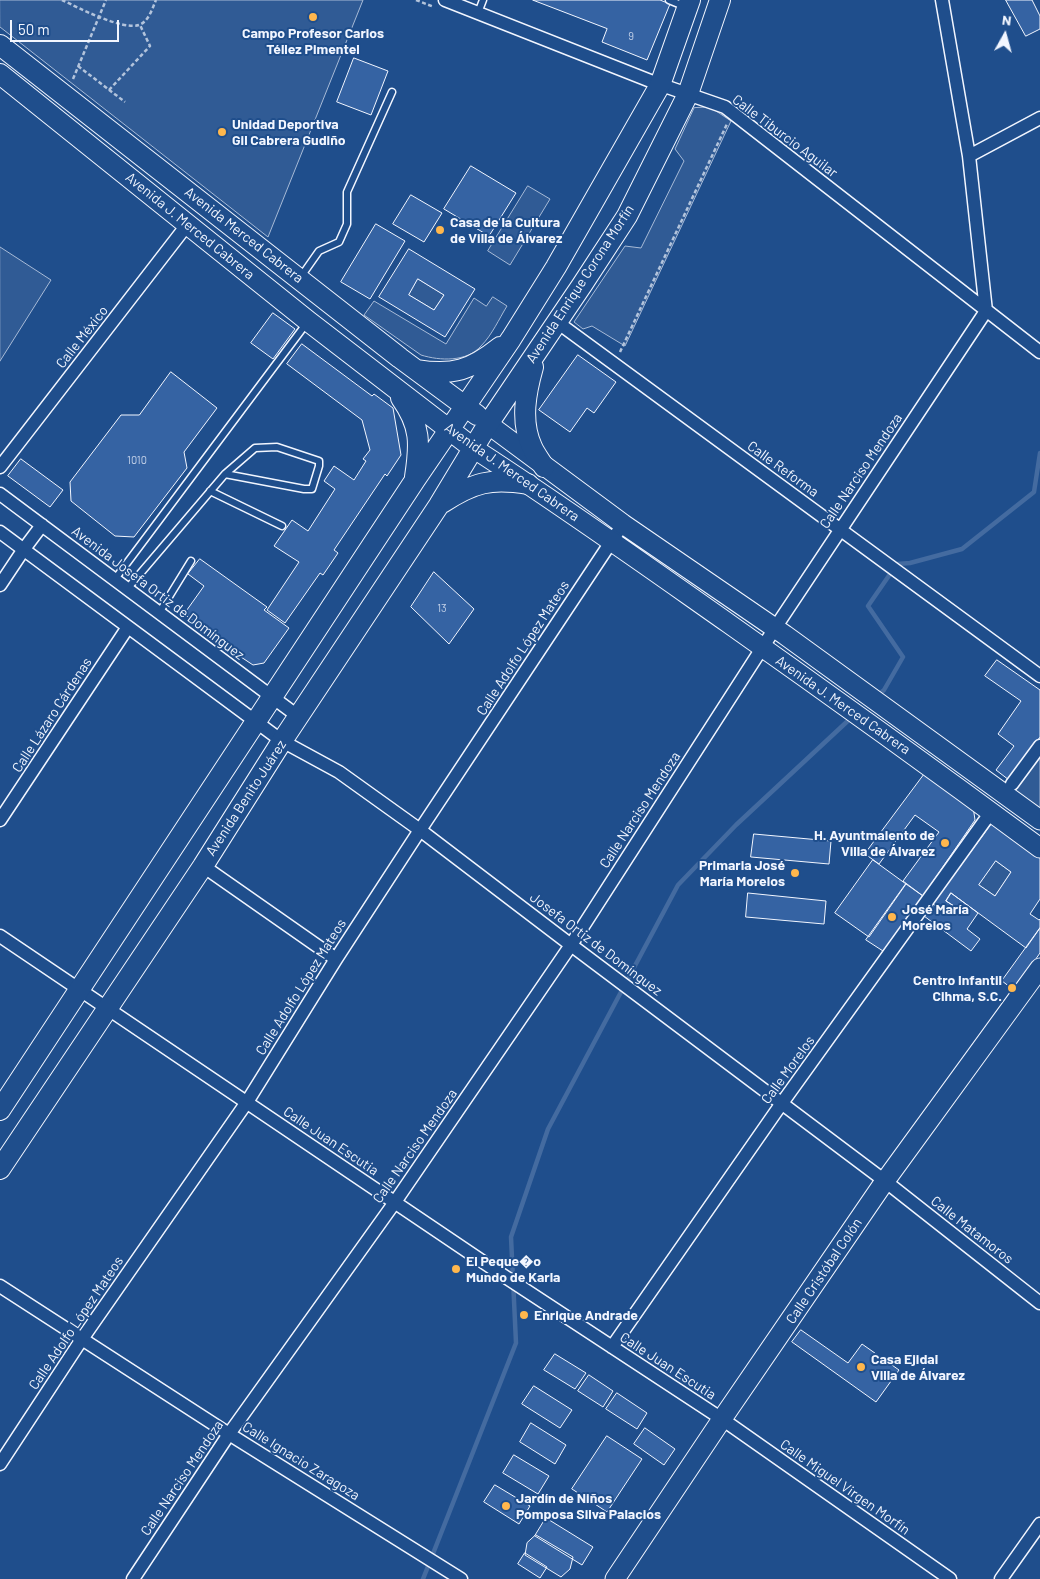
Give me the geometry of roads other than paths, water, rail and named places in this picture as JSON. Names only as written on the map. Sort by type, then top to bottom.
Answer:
[{"type":"main road","name":"Avenida Enrique Corona Morfín","points":[[488,424],[627,216],[688,94],[720,0]]},
{"type":"main road","name":"Avenida Enrique Corona Morfín","points":[[466,406],[556,267],[660,85],[682,3]]},
{"type":"main road","name":"Avenida Merced Cabrera","points":[[0,45],[488,424]]},
{"type":"main road","name":"Avenida J. Merced Cabrera","points":[[0,74],[395,390],[473,448],[611,541],[859,715],[1040,848]]},
{"type":"main road","points":[[103,155],[118,138]]},
{"type":"main road","points":[[417,370],[433,373],[458,371],[480,363],[511,338]]},
{"type":"main road","points":[[536,352],[525,394],[525,419],[532,447],[544,466]]},
{"type":"main road","points":[[395,390],[407,406],[415,424],[419,448],[415,480]]},
{"type":"main road","points":[[0,1110],[255,721],[466,406]]},
{"type":"main road","name":"Avenida J. Merced Cabrera","points":[[488,424],[623,524],[775,628],[1040,820]]},
{"type":"main road","name":"Avenida Benito Juárez","points":[[0,1169],[203,866],[282,741],[439,506],[488,424]]},
{"type":"main road","points":[[439,506],[456,494],[481,483],[507,480],[528,484]]},
{"type":"main road","points":[[859,715],[872,698]]},
{"type":"main road","name":"Calle Cristóbal Colón","points":[[615,1579],[885,1181],[1040,968]]},
{"type":"street","name":"Calle Tiburcio Aguilar","points":[[446,0],[660,85],[725,107],[1040,352]]},
{"type":"street","points":[[944,1],[969,156],[986,311]]},
{"type":"street","points":[[969,156],[1040,118]]},
{"type":"street","name":"Calle México","points":[[0,467],[187,225]]},
{"type":"street","name":"Calle Narciso Mendoza","points":[[133,1579],[229,1434],[395,1202],[571,945],[775,628],[986,311]]},
{"type":"street","name":"Calle Reforma","points":[[557,322],[1040,676]]},
{"type":"street","name":"Avenida Josefa Ortiz de Domínguez","points":[[0,494],[299,717]]},
{"type":"street","name":"Calle Adolfo López Mateos","points":[[0,1464],[82,1339],[247,1102],[336,959],[623,524]]},
{"type":"street","points":[[0,585],[42,525]]},
{"type":"street","points":[[0,532],[282,741]]},
{"type":"street","name":"Calle Lázaro Cárdenas","points":[[0,820],[128,627]]},
{"type":"street","name":"Josefa Ortiz de Domínguez","points":[[282,741],[340,772],[420,830],[885,1181]]},
{"type":"street","points":[[1012,784],[1040,746]]},
{"type":"street","name":"Calle Morelos","points":[[612,1347],[782,1103],[991,812]]},
{"type":"street","points":[[203,866],[336,959]]},
{"type":"street","name":"Calle Juan Escutia","points":[[0,936],[504,1276],[722,1419]]},
{"type":"street","name":"Calle Matamoros","points":[[885,1181],[1040,1303]]},
{"type":"street","name":"Calle Ignacio Zaragoza","points":[[0,1286],[229,1434],[461,1579]]},
{"type":"street","name":"Calle Miguel Virgen Morfín","points":[[722,1419],[950,1579]]},
{"type":"street","points":[[1001,1579],[1040,1524]]},
{"type":"lane","points":[[478,13],[483,0]]},
{"type":"lane","points":[[299,279],[319,251],[339,242],[347,224],[348,192],[392,92]]},
{"type":"lane","points":[[115,579],[308,321]]},
{"type":"lane","points":[[128,589],[225,474],[255,448],[277,447],[319,461],[312,489],[304,490],[225,474]]},
{"type":"lane","points":[[210,491],[282,526]]},
{"type":"lane","points":[[159,612],[192,561]]},
{"type":"waterway","points":[[877,696],[884,690],[903,657],[868,606],[897,564],[910,563],[962,549],[1034,492],[1040,453]]},
{"type":"waterway","points":[[423,1579],[516,1343],[511,1237],[548,1129],[678,885],[736,825],[852,717]]},
{"type":"place","name":"Campo Profesor Carlos Téllez Pimentel","points":[[313,17]]},
{"type":"place","name":"Unidad Deportiva Gil Cabrera Gudiño","points":[[222,132]]},
{"type":"place","name":"Casa de la Cultura de Villa de Álvarez","points":[[440,230]]},
{"type":"place","name":"H. Ayuntmaiento de Villa de Álvarez","points":[[945,843]]},
{"type":"place","name":"Primaria José María Morelos","points":[[795,873]]},
{"type":"place","name":"José María Morelos","points":[[892,917]]},
{"type":"place","name":"Centro Infantil Cihma, S.C.","points":[[1012,988]]},
{"type":"place","name":"El Peque�o Mundo de Karla","points":[[456,1269]]},
{"type":"place","name":"Enrique Andrade","points":[[524,1315]]},
{"type":"place","name":"Casa Ejidal Villa de Álvarez","points":[[861,1367]]},
{"type":"place","name":"Jardín de Niños Pomposa Silva Palacios","points":[[506,1506]]}]
